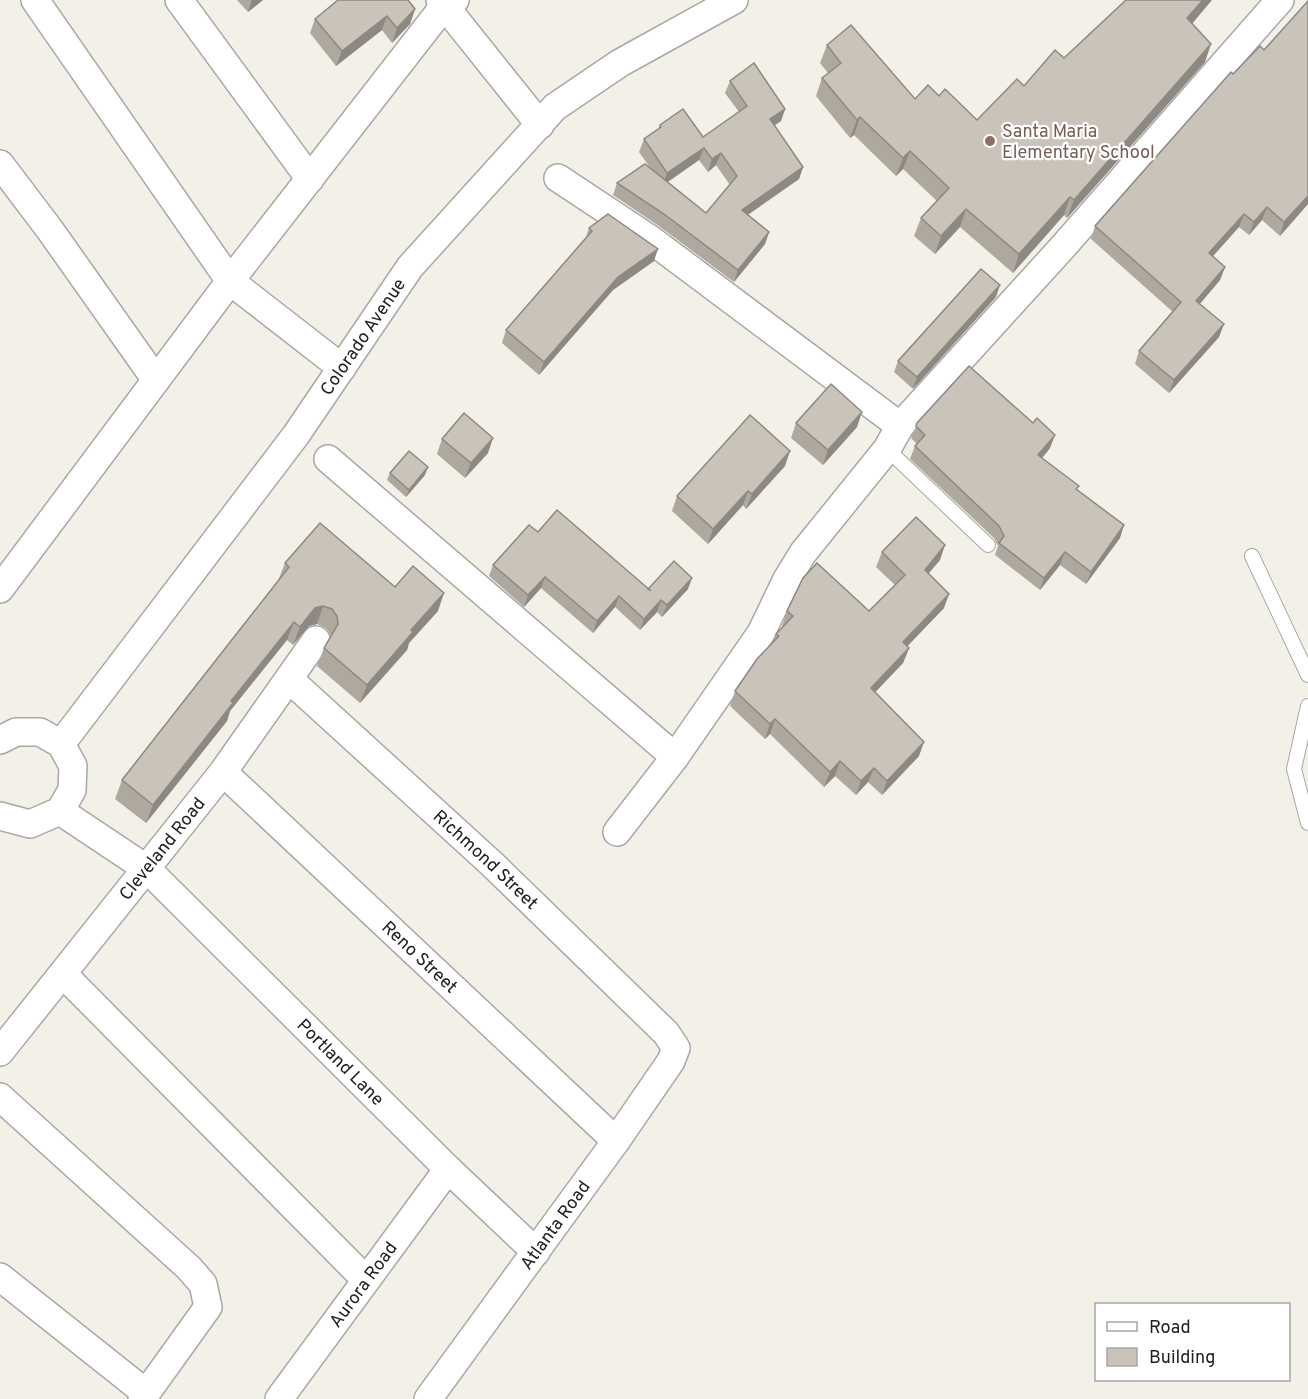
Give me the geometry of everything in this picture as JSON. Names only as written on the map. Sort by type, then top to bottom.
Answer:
[{"type":"street","points":[[36,0],[230,281],[342,368]]},
{"type":"street","points":[[179,0],[310,179]]},
{"type":"street","name":"Colorado Avenue","points":[[61,744],[296,435],[410,267],[555,107],[620,63],[734,0]]},
{"type":"street","points":[[617,832],[675,757],[761,633],[787,579],[803,553],[894,437],[1280,0]]},
{"type":"street","points":[[0,589],[230,281],[446,2],[540,125]]},
{"type":"street","points":[[0,164],[50,230],[156,380]]},
{"type":"street","points":[[558,178],[650,239],[894,437]]},
{"type":"street","points":[[328,459],[675,757]]},
{"type":"street","name":"Cleveland Road","points":[[0,1052],[224,772],[316,640]]},
{"type":"street","name":"Richmond Street","points":[[289,679],[492,864],[666,1033],[676,1048]]},
{"type":"street","points":[[0,740],[16,732],[40,732],[61,744],[72,766],[72,790],[60,811],[30,824],[0,816]]},
{"type":"street","name":"Reno Street","points":[[224,772],[616,1141]]},
{"type":"street","name":"Portland Lane","points":[[60,811],[147,869],[448,1169],[536,1252]]},
{"type":"street","points":[[63,974],[366,1280]]},
{"type":"street","name":"Atlanta Road","points":[[428,1399],[616,1141],[671,1060],[676,1048]]},
{"type":"street","points":[[0,1097],[189,1268],[203,1284],[208,1307],[144,1396],[0,1277]]},
{"type":"street","name":"Aurora Road","points":[[279,1399],[448,1169]]},
{"type":"lane","points":[[894,437],[988,544]]},
{"type":"lane","points":[[1252,556],[1308,675]]},
{"type":"lane","points":[[1308,706],[1294,769],[1308,823]]},
{"type":"building","points":[[338,0],[408,0],[415,9],[397,28],[387,16],[342,51],[315,19]]},
{"type":"building","points":[[1126,0],[1203,0],[1187,18],[1211,44],[1074,200],[1070,197],[1019,254],[966,209],[941,236],[921,218],[949,188],[910,151],[903,158],[860,117],[857,120],[822,78],[841,63],[827,45],[851,25],[915,99],[928,85],[939,96],[945,89],[977,120],[1017,79],[1024,86],[1055,50],[1064,58]]},
{"type":"building","points":[[1308,1],[1308,196],[1284,222],[1267,207],[1254,222],[1244,214],[1209,253],[1225,267],[1196,301],[1224,324],[1174,380],[1139,351],[1181,302],[1095,226],[1231,72],[1233,74],[1260,46],[1264,50]]},
{"type":"building","points":[[754,63],[785,109],[770,119],[803,167],[742,210],[769,232],[738,270],[664,214],[617,183],[645,164],[706,213],[737,176],[721,153],[712,159],[704,148],[667,173],[644,139],[683,109],[703,137],[747,106],[730,81]]},
{"type":"building","points":[[608,214],[658,249],[618,277],[544,362],[506,330],[592,231],[589,228]]},
{"type":"building","points":[[981,269],[1000,285],[917,377],[898,361]]},
{"type":"building","points":[[969,366],[1033,423],[1037,418],[1055,435],[1038,455],[1079,486],[1076,489],[1124,525],[1091,572],[1065,552],[1044,578],[999,543],[1004,536],[999,526],[915,446],[925,435],[916,426],[917,423]]},
{"type":"building","points":[[831,384],[862,412],[828,450],[796,423]]},
{"type":"building","points":[[464,413],[493,438],[471,463],[442,439]]},
{"type":"building","points":[[750,415],[790,451],[752,494],[748,491],[713,529],[677,496]]},
{"type":"building","points":[[409,451],[428,467],[409,490],[390,473]]},
{"type":"building","points":[[557,510],[648,589],[674,561],[692,578],[667,605],[661,600],[644,619],[619,596],[597,621],[545,577],[528,595],[493,565],[529,525],[538,532]]},
{"type":"building","points":[[916,517],[945,545],[925,570],[949,594],[903,642],[909,648],[871,688],[924,742],[887,781],[874,768],[861,781],[840,761],[830,772],[775,719],[770,724],[735,691],[757,659],[779,636],[776,634],[793,616],[787,611],[803,578],[817,563],[869,611],[905,575],[882,552]]},
{"type":"building","points":[[320,523],[395,587],[413,566],[444,593],[367,685],[324,648],[338,624],[337,616],[332,609],[323,606],[315,608],[300,627],[294,622],[153,805],[122,780],[289,567],[285,563]]},
{"type":"place","name":"Santa Maria Elementary School","points":[[990,141]]}]
